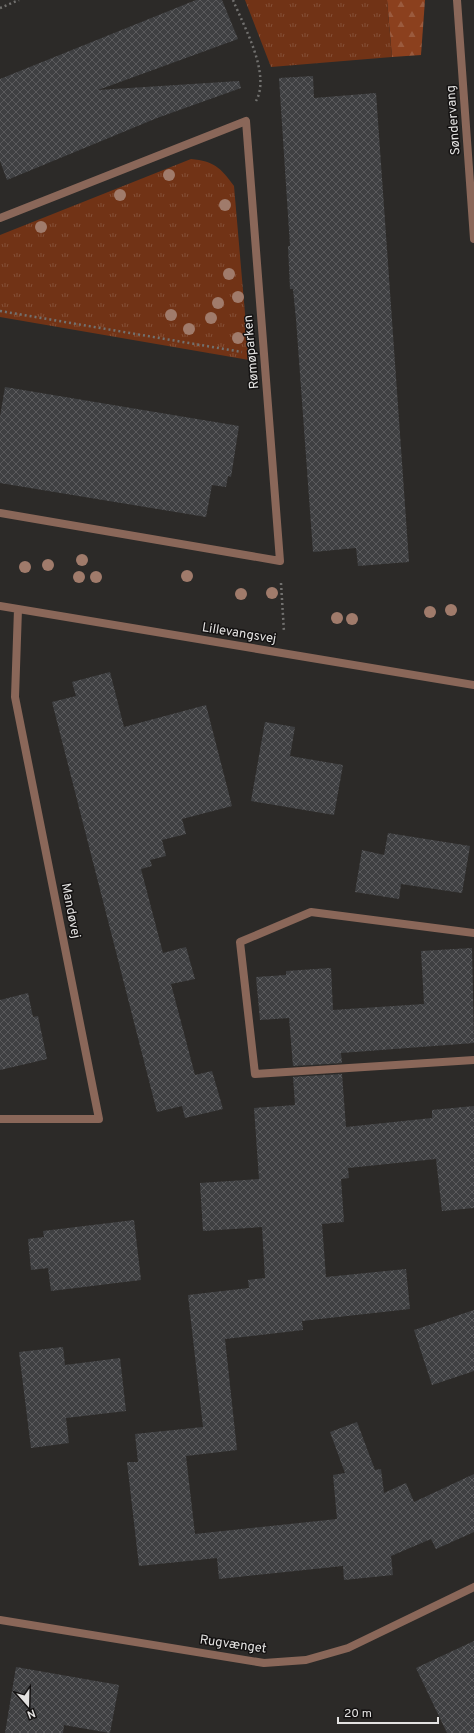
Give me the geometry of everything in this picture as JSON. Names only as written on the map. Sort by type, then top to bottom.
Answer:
[{"type":"street","name":"Søndervang","points":[[458,0],[474,239]]},
{"type":"street","points":[[0,218],[246,120]]},
{"type":"street","name":"Rømøparken","points":[[246,120],[280,561]]},
{"type":"street","points":[[0,513],[280,561]]},
{"type":"street","name":"Lillevangsvej","points":[[0,606],[474,684]]},
{"type":"street","name":"Mandøvej","points":[[0,1119],[100,1119],[15,697],[18,609]]},
{"type":"street","points":[[474,933],[311,912],[240,942],[255,1074],[474,1060]]},
{"type":"street","name":"Rugvænget","points":[[0,1620],[264,1663],[306,1660],[348,1648],[474,1588]]},
{"type":"path","points":[[0,8],[19,0]]},
{"type":"path","points":[[233,0],[260,68],[259,95],[246,120]]},
{"type":"path","points":[[0,311],[264,356]]},
{"type":"path","points":[[280,561],[284,653]]},
{"type":"green space","points":[[245,0],[387,0],[392,57],[271,67]]},
{"type":"green space","points":[[387,0],[425,0],[421,55],[392,57]]},
{"type":"green space","points":[[191,159],[216,166],[225,174],[234,186],[249,360],[0,317],[0,235]]},
{"type":"building","points":[[196,0],[222,0],[238,39],[98,90],[239,81],[241,88],[157,118],[7,180],[0,161],[0,79]]},
{"type":"building","points":[[313,76],[314,98],[376,93],[409,562],[358,566],[356,548],[313,552],[296,319],[293,289],[290,289],[288,246],[290,246],[279,78]]},
{"type":"building","points":[[5,387],[239,426],[231,477],[228,476],[226,487],[212,485],[206,517],[0,483],[0,417]]},
{"type":"building","points":[[110,672],[124,727],[206,705],[232,806],[182,819],[186,834],[162,840],[166,856],[150,860],[152,866],[141,869],[163,953],[186,947],[195,979],[171,984],[195,1075],[212,1071],[223,1109],[185,1118],[182,1106],[157,1112],[52,702],[76,696],[72,682]]},
{"type":"building","points":[[265,722],[295,727],[290,756],[343,765],[334,815],[251,801]]},
{"type":"building","points":[[388,833],[470,846],[462,893],[401,884],[399,899],[355,892],[362,850],[384,855]]},
{"type":"building","points":[[472,948],[474,1043],[341,1053],[342,1063],[293,1066],[289,1018],[260,1020],[256,977],[286,975],[286,971],[331,968],[333,1010],[424,1004],[421,951]]},
{"type":"building","points":[[28,993],[33,1017],[38,1016],[47,1059],[0,1070],[0,1000]]},
{"type":"building","points":[[342,1074],[346,1127],[432,1118],[432,1110],[474,1106],[474,1208],[442,1211],[436,1159],[348,1168],[349,1178],[341,1179],[344,1222],[322,1224],[326,1277],[406,1269],[410,1309],[302,1321],[303,1330],[225,1339],[237,1450],[186,1456],[195,1534],[337,1519],[333,1475],[345,1473],[330,1432],[357,1422],[375,1470],[381,1469],[384,1493],[406,1483],[414,1502],[474,1474],[474,1532],[436,1549],[431,1539],[391,1556],[393,1575],[344,1580],[343,1566],[219,1579],[217,1558],[139,1566],[127,1462],[138,1462],[135,1434],[203,1427],[188,1295],[249,1288],[248,1280],[265,1278],[262,1227],[203,1231],[200,1183],[259,1179],[254,1108],[295,1105],[293,1077]]},
{"type":"building","points":[[134,1220],[141,1280],[51,1291],[48,1268],[31,1270],[28,1239],[44,1237],[43,1231]]},
{"type":"building","points":[[474,1310],[474,1371],[432,1385],[414,1330]]},
{"type":"building","points":[[63,1347],[65,1365],[120,1358],[126,1411],[66,1418],[69,1443],[31,1448],[19,1352]]},
{"type":"building","points":[[474,1641],[474,1733],[447,1733],[416,1668]]},
{"type":"building","points":[[16,1667],[119,1685],[110,1733],[64,1725],[63,1733],[5,1733]]}]
